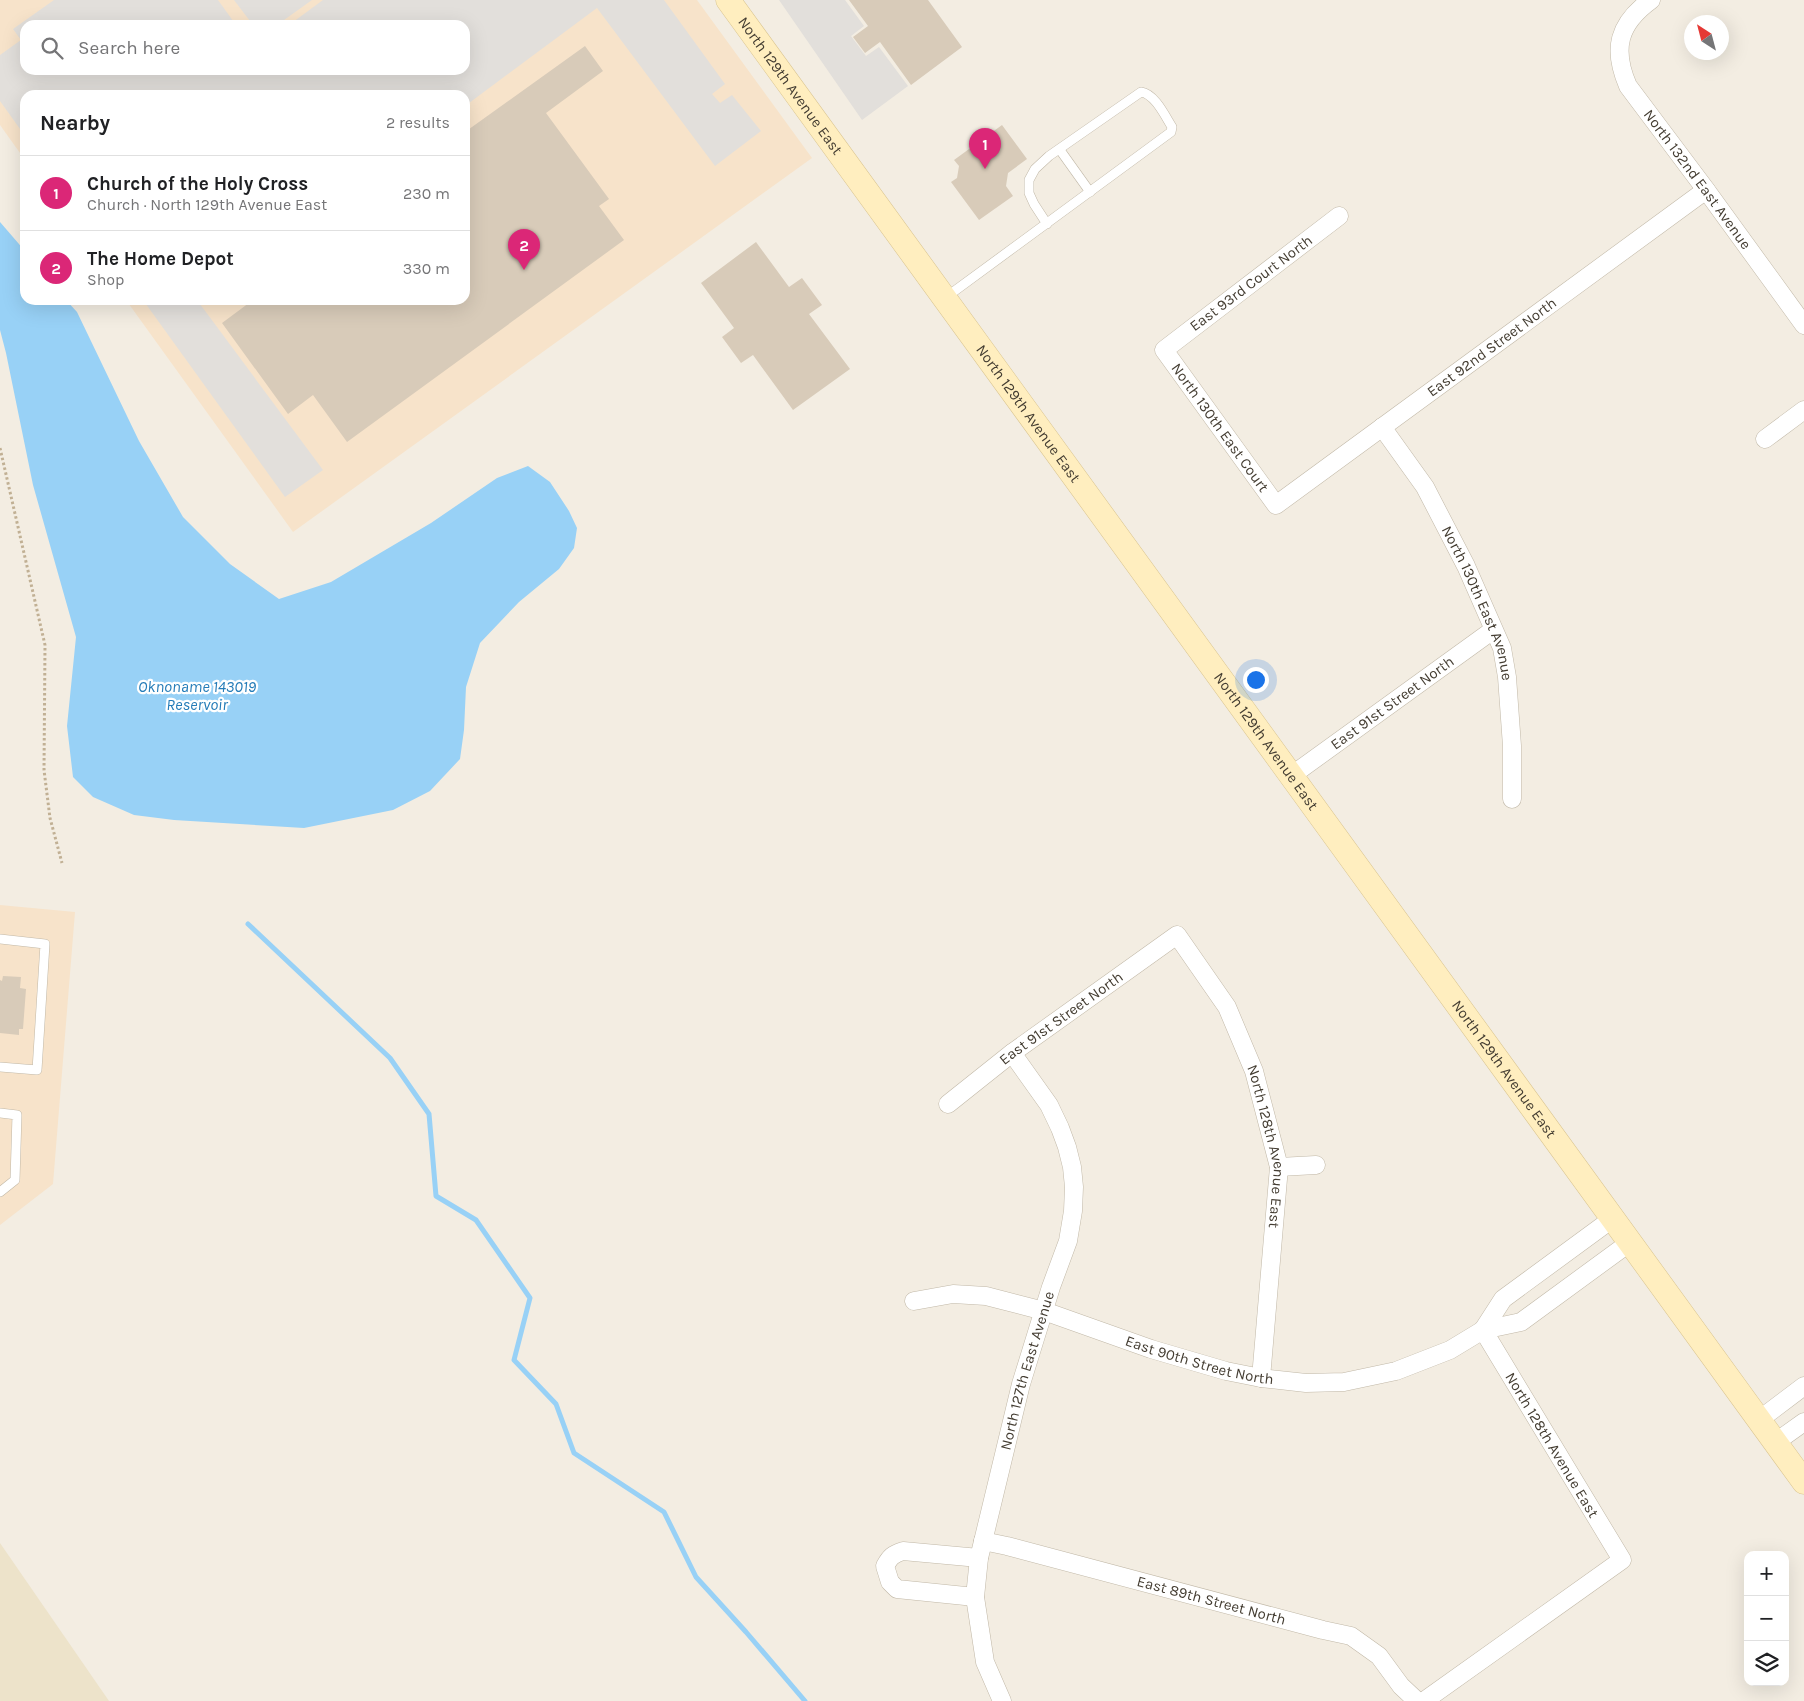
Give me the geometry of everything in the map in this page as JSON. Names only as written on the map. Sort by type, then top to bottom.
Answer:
[{"type":"main road","name":"North 129th Avenue East","points":[[728,0],[1804,1482]]},
{"type":"street","name":"North 132nd East Avenue","points":[[1651,0],[1625,26],[1618,49],[1620,68],[1628,86],[1804,325]]},
{"type":"street","name":"East 92nd Street North","points":[[1276,505],[1706,190]]},
{"type":"street","name":"East 93rd Court North","points":[[1164,350],[1339,216]]},
{"type":"street","name":"North 130th East Court","points":[[1164,350],[1276,505]]},
{"type":"street","points":[[1765,439],[1804,410]]},
{"type":"street","name":"North 130th East Avenue","points":[[1382,427],[1424,487],[1466,566],[1502,648],[1507,677],[1512,746],[1512,799]]},
{"type":"street","name":"East 91st Street North","points":[[1291,776],[1493,630]]},
{"type":"street","name":"East 91st Street North","points":[[948,1104],[1012,1053],[1178,935]]},
{"type":"street","name":"North 128th Avenue East","points":[[1178,935],[1227,1007],[1254,1071],[1279,1167],[1261,1378]]},
{"type":"street","name":"North 127th East Avenue","points":[[1002,1701],[986,1662],[975,1596],[981,1550],[1021,1384],[1068,1241],[1073,1212],[1074,1186],[1072,1167],[1062,1134],[1048,1105],[1012,1053]]},
{"type":"street","points":[[1279,1167],[1316,1165]]},
{"type":"street","name":"East 90th Street North","points":[[1483,1330],[1502,1299],[1612,1219]]},
{"type":"street","name":"East 90th Street North","points":[[914,1301],[953,1294],[986,1296],[1044,1310],[1151,1349],[1226,1371],[1261,1378],[1306,1383],[1344,1382],[1396,1371],[1450,1350],[1483,1330],[1521,1322],[1630,1243]]},
{"type":"street","name":"North 128th Avenue East","points":[[1424,1701],[1622,1560],[1483,1330]]},
{"type":"street","points":[[1759,1420],[1804,1386]]},
{"type":"street","points":[[1776,1442],[1804,1422]]},
{"type":"street","name":"East 89th Street North","points":[[975,1596],[896,1589],[890,1582],[885,1566],[889,1558],[903,1551],[981,1550],[1007,1546],[1351,1636],[1379,1656],[1401,1686],[1417,1701]]},
{"type":"lane","points":[[945,298],[1047,224],[1171,132],[1172,127],[1156,103],[1146,93],[1141,92],[1049,156],[1035,169],[1029,180],[1029,193],[1047,224]]},
{"type":"lane","points":[[1060,150],[1090,192]]},
{"type":"lane","points":[[0,939],[45,944],[37,1070],[0,1067]]},
{"type":"lane","points":[[0,1113],[17,1115],[15,1180],[0,1192]]},
{"type":"path","points":[[0,448],[45,645],[44,770],[50,818],[62,863]]},
{"type":"shaded area","points":[[0,0],[697,0],[812,158],[293,532],[130,305],[470,305],[470,90],[20,90],[20,153],[0,125]]},
{"type":"shaded area","points":[[54,0],[218,0],[232,20],[26,20]]},
{"type":"shaded area","points":[[234,0],[312,0],[284,20],[249,20]]},
{"type":"shaded area","points":[[323,0],[664,0],[725,84],[712,94],[720,103],[732,95],[761,131],[715,166],[597,8],[470,102],[470,90],[20,90],[20,129],[0,101],[0,55],[20,41],[20,75],[470,75],[470,20],[296,20]]},
{"type":"shaded area","points":[[779,0],[845,0],[864,26],[851,36],[866,56],[879,47],[908,86],[862,120]]},
{"type":"shaded area","points":[[20,24],[20,39],[13,29]]},
{"type":"shaded area","points":[[147,305],[201,305],[323,470],[285,497]]},
{"type":"shaded area","points":[[0,905],[75,912],[53,1184],[0,1225]]},
{"type":"shaded area","points":[[0,1543],[109,1701],[0,1701]]},
{"type":"water","name":"Oknoname 143019 Reservoir","points":[[0,222],[20,245],[20,305],[71,305],[77,312],[139,441],[183,517],[230,564],[279,599],[331,582],[431,523],[497,478],[528,466],[550,482],[569,511],[577,528],[574,548],[559,569],[519,602],[480,643],[466,687],[464,730],[460,759],[430,791],[393,810],[304,828],[174,820],[134,815],[93,797],[73,777],[67,726],[76,637],[33,485],[0,330]]},
{"type":"building","points":[[849,0],[928,0],[962,47],[911,85],[880,42],[865,53],[853,37],[868,26]]},
{"type":"building","points":[[585,46],[603,71],[546,113],[609,199],[599,206],[624,240],[347,442],[313,395],[288,414],[222,323],[246,305],[470,305],[470,128]]},
{"type":"building","points":[[1002,125],[1027,159],[1008,173],[1006,186],[1013,196],[979,220],[951,182],[957,178],[959,166],[954,160]]},
{"type":"building","points":[[756,242],[789,287],[802,278],[822,305],[809,314],[850,369],[793,410],[753,355],[741,363],[722,337],[734,328],[701,283]]},
{"type":"building","points":[[3,976],[21,977],[20,988],[26,989],[23,1029],[19,1029],[19,1035],[0,1033],[0,980],[2,981]]},
{"type":"waterway","points":[[248,924],[390,1058],[429,1114],[436,1196],[476,1220],[530,1298],[514,1360],[556,1404],[574,1453],[664,1512],[696,1577],[805,1701]]},
{"type":"place","name":"Church of the Holy Cross","points":[[985,169]]},
{"type":"place","name":"The Home Depot","points":[[524,270]]}]
